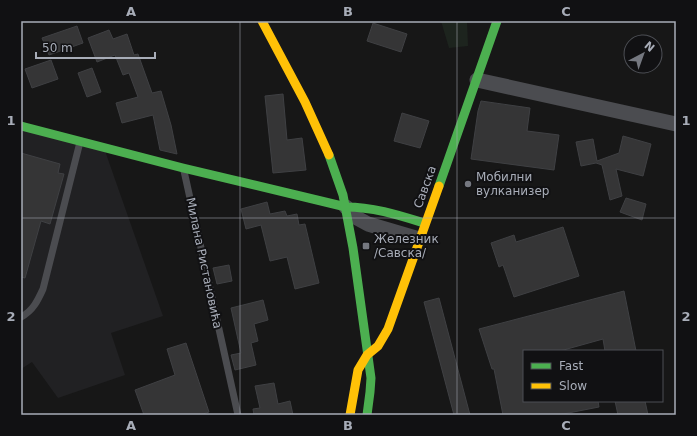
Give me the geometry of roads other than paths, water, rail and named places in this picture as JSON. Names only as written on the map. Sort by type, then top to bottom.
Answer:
[{"type":"street","points":[[262,21],[293,78],[314,123],[343,195],[354,254],[367,355],[371,372],[372,384],[367,415]]},
{"type":"street","name":"Савска","points":[[350,415],[358,370],[367,355],[378,346],[388,329],[424,223],[477,80],[497,21]]},
{"type":"street","points":[[477,80],[676,124]]},
{"type":"street","points":[[21,126],[183,168],[346,207],[363,206],[374,208],[424,223]]},
{"type":"street","points":[[346,207],[357,218],[368,224],[419,239]]},
{"type":"lane","points":[[21,317],[35,306],[43,289],[80,142]]},
{"type":"lane","name":"Милана Ристановића","points":[[183,168],[238,415]]},
{"type":"place","name":"Мобилни вулканизер","points":[[468,184]]},
{"type":"place","name":"Железник /Савска/","points":[[366,246]]}]
